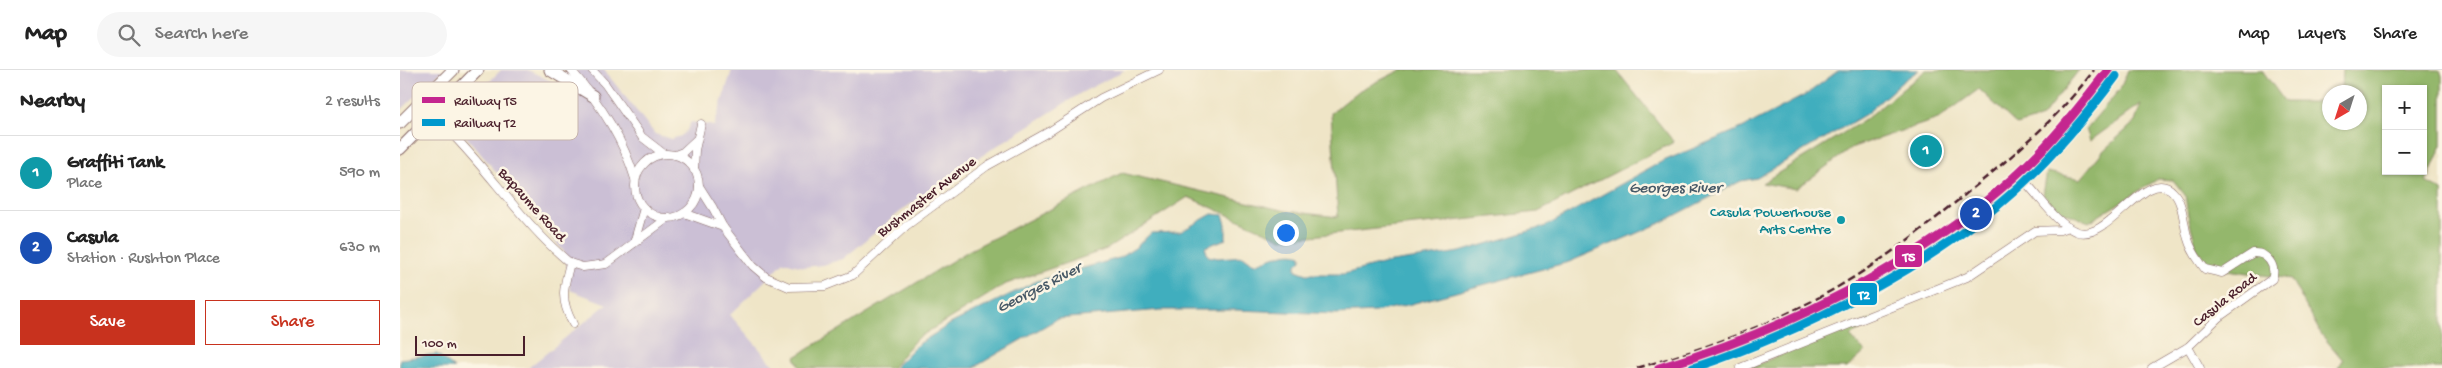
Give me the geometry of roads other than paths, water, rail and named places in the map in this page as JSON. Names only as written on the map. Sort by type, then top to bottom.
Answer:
[{"type":"main road","points":[[441,82],[453,70]]},
{"type":"main road","points":[[467,82],[478,70]]},
{"type":"main road","points":[[550,70],[570,82]]},
{"type":"main road","points":[[578,87],[594,96]]},
{"type":"main road","points":[[400,123],[412,111]]},
{"type":"main road","points":[[400,150],[412,138]]},
{"type":"street","points":[[571,70],[594,96],[624,149],[635,179],[638,200],[644,208],[653,214],[669,217]]},
{"type":"street","points":[[592,70],[605,84],[642,137],[664,154]]},
{"type":"street","name":"Bushmaster Avenue","points":[[699,186],[723,227],[753,266],[778,283],[789,287],[808,288],[839,282],[853,275],[906,226],[969,178],[1050,131],[1101,98],[1158,70]]},
{"type":"street","points":[[684,213],[694,201],[699,186],[694,170],[697,139],[701,124]]},
{"type":"street","points":[[675,155],[683,152],[697,139]]},
{"type":"street","name":"Bapaume Road","points":[[458,140],[545,242],[570,263],[563,296],[567,312],[573,324]]},
{"type":"street","points":[[635,179],[646,162],[664,154],[675,155],[684,159],[694,170]]},
{"type":"street","points":[[1740,368],[1967,277],[2035,231],[2060,230],[2068,227],[2026,183]]},
{"type":"street","name":"Casula Road","points":[[2068,227],[2077,232],[2086,233],[2102,228],[2142,194],[2153,188],[2164,186],[2177,197],[2190,245],[2205,269],[2222,273],[2253,253],[2267,257],[2274,268],[2272,279],[2219,317],[2188,347],[2200,368]]},
{"type":"street","points":[[634,243],[644,208]]},
{"type":"street","points":[[570,263],[583,267],[606,264],[669,217],[684,213],[723,227]]},
{"type":"street","points":[[2152,368],[2188,347]]},
{"type":"water","name":"Georges River","points":[[1839,70],[1919,70],[1903,81],[1866,114],[1757,178],[1741,181],[1663,222],[1569,262],[1375,312],[1337,314],[1237,310],[1161,310],[1057,319],[973,368],[894,368],[917,345],[950,324],[1037,281],[1119,258],[1135,248],[1151,233],[1180,232],[1212,214],[1223,215],[1226,224],[1226,239],[1205,247],[1208,256],[1218,258],[1243,256],[1254,264],[1283,254],[1301,255],[1301,260],[1296,265],[1296,270],[1307,274],[1344,274],[1385,263],[1460,252],[1546,226],[1661,162],[1742,128],[1807,94]]},
{"type":"water","points":[[437,354],[454,368],[400,368],[400,359]]},
{"type":"railway","points":[[1637,368],[1689,352],[1767,323],[1817,299],[1859,274],[1928,224],[2009,158],[2054,116],[2094,70]]},
{"type":"rail line","name":"T5","points":[[1659,368],[1706,353],[1800,315],[1846,292],[1935,239],[1976,209],[2026,166],[2063,126],[2108,70]]},
{"type":"rail line","name":"T2","points":[[1693,368],[1735,353],[1823,315],[1866,293],[1950,242],[2022,184],[2071,132],[2116,76]]},
{"type":"place","name":"Graffiti Tank","points":[[1926,151]]},
{"type":"place","name":"Casula","points":[[1976,214]]},
{"type":"place","name":"Casula Powerhouse Arts Centre","points":[[1841,220]]}]
